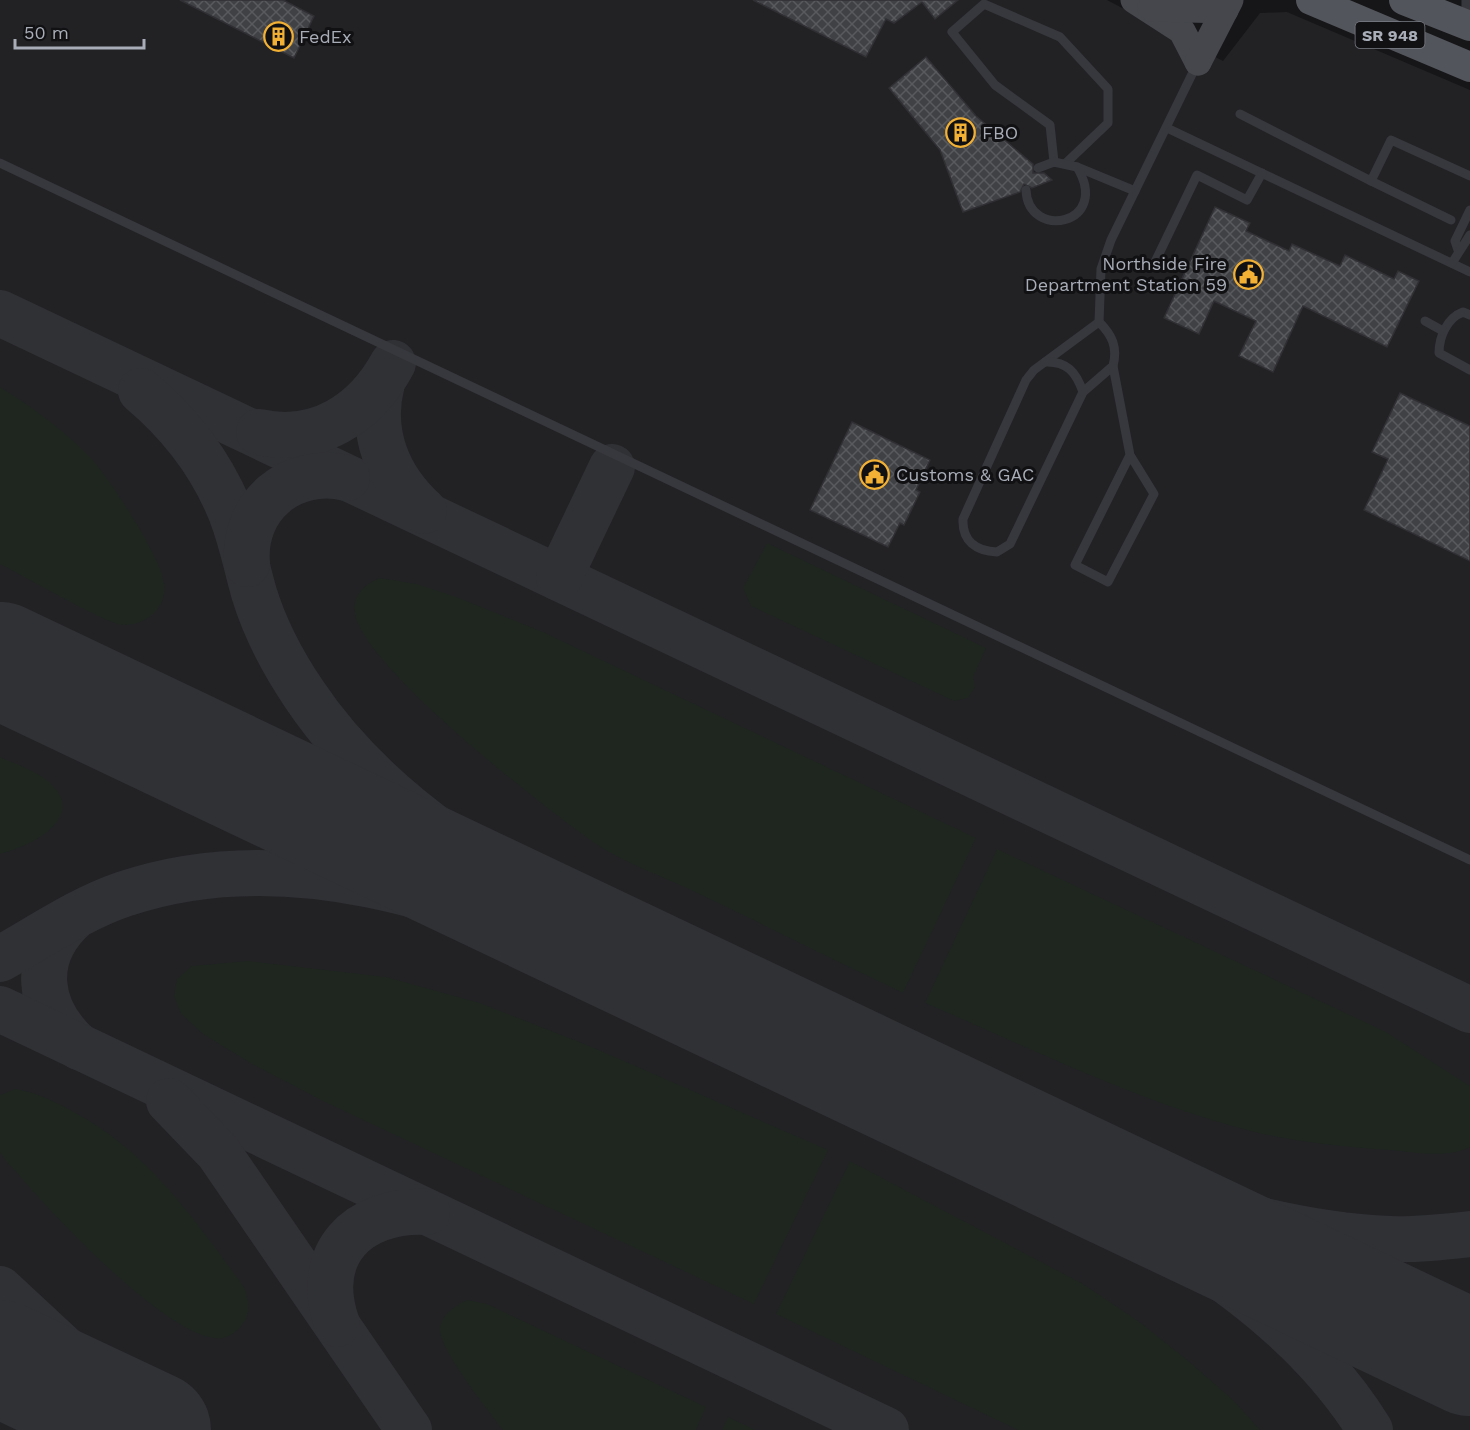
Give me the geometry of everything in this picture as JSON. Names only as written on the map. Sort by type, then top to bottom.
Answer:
[{"type":"main road","name":"SR 948","points":[[1311,0],[1470,67]]},
{"type":"main road","name":"SR 948","points":[[1404,0],[1468,17]]},
{"type":"street","points":[[1142,4],[1228,5],[1198,62]]},
{"type":"street","points":[[1142,4],[1182,31],[1198,62]]},
{"type":"lane","points":[[1054,162],[1050,126],[995,86],[952,32],[984,4],[1060,37],[1108,89],[1108,123],[1066,163]]},
{"type":"lane","points":[[1130,455],[1075,565],[1107,582],[1154,494],[1130,455],[1113,366],[1115,349],[1112,334],[1099,322],[1101,269],[1111,240],[1198,62]]},
{"type":"lane","points":[[1240,114],[1371,182],[1451,220]]},
{"type":"lane","points":[[1167,128],[1470,272]]},
{"type":"lane","points":[[1371,182],[1391,140],[1470,176]]},
{"type":"lane","points":[[1038,168],[1054,162],[1066,163],[1135,191]]},
{"type":"lane","points":[[0,163],[1470,860]]},
{"type":"lane","points":[[1026,190],[1032,209],[1041,218],[1053,222],[1065,220],[1077,214],[1084,204],[1087,192],[1077,167]]},
{"type":"lane","points":[[1155,262],[1197,176],[1247,200],[1262,173]]},
{"type":"lane","points":[[1458,250],[1455,241],[1470,210]]},
{"type":"lane","points":[[1452,264],[1458,250],[1466,245],[1470,235]]},
{"type":"lane","points":[[1470,315],[1463,312],[1457,314],[1443,331],[1439,353],[1470,370]]},
{"type":"lane","points":[[1425,321],[1443,331]]},
{"type":"lane","points":[[1099,322],[1045,362],[1026,380],[963,519],[962,532],[970,543],[988,552],[997,552],[1010,544],[1083,392],[1113,366]]},
{"type":"lane","points":[[1045,362],[1057,362],[1068,366],[1078,378],[1083,392]]},
{"type":"shaded area","points":[[0,0],[1107,0],[1223,61],[1260,13],[1287,12],[1470,90],[1470,1430],[0,1430]]},
{"type":"shaded area","points":[[0,387],[47,419],[80,447],[99,467],[121,499],[154,555],[164,583],[163,600],[154,614],[147,619],[132,625],[114,623],[0,564]]},
{"type":"shaded area","points":[[767,543],[986,648],[973,677],[975,687],[968,698],[954,701],[751,606],[743,588]]},
{"type":"shaded area","points":[[380,578],[417,584],[459,598],[543,632],[976,838],[903,993],[616,856],[593,842],[537,800],[423,702],[391,669],[367,639],[355,615],[355,602],[364,588]]},
{"type":"shaded area","points":[[0,757],[48,781],[61,798],[62,810],[58,821],[37,839],[0,854]]},
{"type":"shaded area","points":[[997,849],[1386,1032],[1470,1086],[1470,1147],[1451,1153],[1420,1153],[1326,1144],[1263,1134],[1219,1122],[1134,1093],[925,1003]]},
{"type":"shaded area","points":[[248,961],[386,977],[480,1003],[592,1047],[828,1150],[754,1304],[323,1101],[252,1064],[203,1034],[181,1014],[174,996],[177,979],[192,966]]},
{"type":"shaded area","points":[[15,1089],[52,1101],[101,1128],[148,1167],[169,1189],[244,1287],[248,1311],[242,1325],[236,1331],[230,1336],[214,1338],[192,1331],[167,1316],[110,1270],[35,1194],[0,1150],[0,1095]]},
{"type":"shaded area","points":[[850,1161],[1083,1284],[1141,1323],[1192,1364],[1234,1401],[1260,1430],[1018,1430],[776,1314]]},
{"type":"shaded area","points":[[467,1300],[487,1304],[706,1407],[696,1430],[503,1430],[466,1381],[442,1340],[440,1330],[446,1315]]},
{"type":"shaded area","points":[[728,1417],[755,1430],[722,1430]]},
{"type":"building","name":"FedEx","points":[[180,0],[283,0],[314,16],[294,58]]},
{"type":"building","points":[[753,0],[958,0],[935,19],[922,2],[894,23],[886,19],[866,57]]},
{"type":"building","name":"FBO","points":[[926,57],[976,116],[1033,164],[1033,173],[1044,173],[1052,180],[1032,188],[1024,184],[1020,192],[963,212],[940,150],[889,88]]},
{"type":"building","points":[[1215,207],[1250,223],[1246,231],[1289,251],[1292,244],[1340,266],[1345,255],[1394,279],[1398,271],[1419,281],[1387,347],[1303,306],[1273,372],[1239,356],[1256,321],[1214,301],[1199,334],[1164,318]]},
{"type":"building","points":[[1400,393],[1470,426],[1470,561],[1364,510],[1388,459],[1372,452]]},
{"type":"building","name":"Customs & GAC","points":[[852,422],[930,460],[916,490],[920,492],[904,525],[900,523],[888,547],[810,510]]},
{"type":"taxiway","points":[[0,313],[1470,1010]]},
{"type":"taxiway","points":[[259,432],[281,435],[301,434],[338,421],[369,397],[393,363]]},
{"type":"taxiway","points":[[382,383],[378,419],[385,453],[400,484],[424,511]]},
{"type":"taxiway","points":[[141,391],[181,430],[213,475],[233,519],[258,606],[282,658],[304,694],[335,735],[369,772],[446,836],[530,891],[816,1048]]},
{"type":"taxiway","points":[[559,578],[612,467]]},
{"type":"taxiway","points":[[247,564],[248,543],[253,524],[262,508],[274,494],[289,484],[307,478],[326,476],[347,478]]},
{"type":"taxiway","points":[[0,959],[76,915],[124,894],[186,879],[247,873],[309,875],[370,885],[431,899],[490,918],[607,963]]},
{"type":"taxiway","points":[[74,917],[50,949],[45,966],[44,983],[47,1000],[54,1016],[79,1047]]},
{"type":"taxiway","points":[[0,1009],[886,1430]]},
{"type":"taxiway","points":[[169,1101],[218,1152],[409,1430]]},
{"type":"taxiway","points":[[946,1110],[1163,1192],[1274,1223],[1331,1234],[1389,1239],[1419,1239],[1470,1234]]},
{"type":"taxiway","points":[[1053,1173],[1186,1253],[1228,1282],[1268,1314],[1306,1349],[1340,1387],[1370,1430]]},
{"type":"taxiway","points":[[337,1324],[331,1299],[331,1277],[336,1257],[347,1241],[361,1228],[380,1218],[402,1213],[427,1212]]},
{"type":"taxiway","points":[[0,1289],[71,1355],[187,1430]]},
{"type":"runway","points":[[0,660],[1470,1358]]},
{"type":"runway","points":[[0,1358],[153,1430]]},
{"type":"place","name":"FedEx","points":[[278,37]]},
{"type":"place","name":"FBO","points":[[961,133]]},
{"type":"place","name":"Northside Fire Department Station 59","points":[[1248,274]]},
{"type":"place","name":"Customs & GAC","points":[[875,475]]}]
